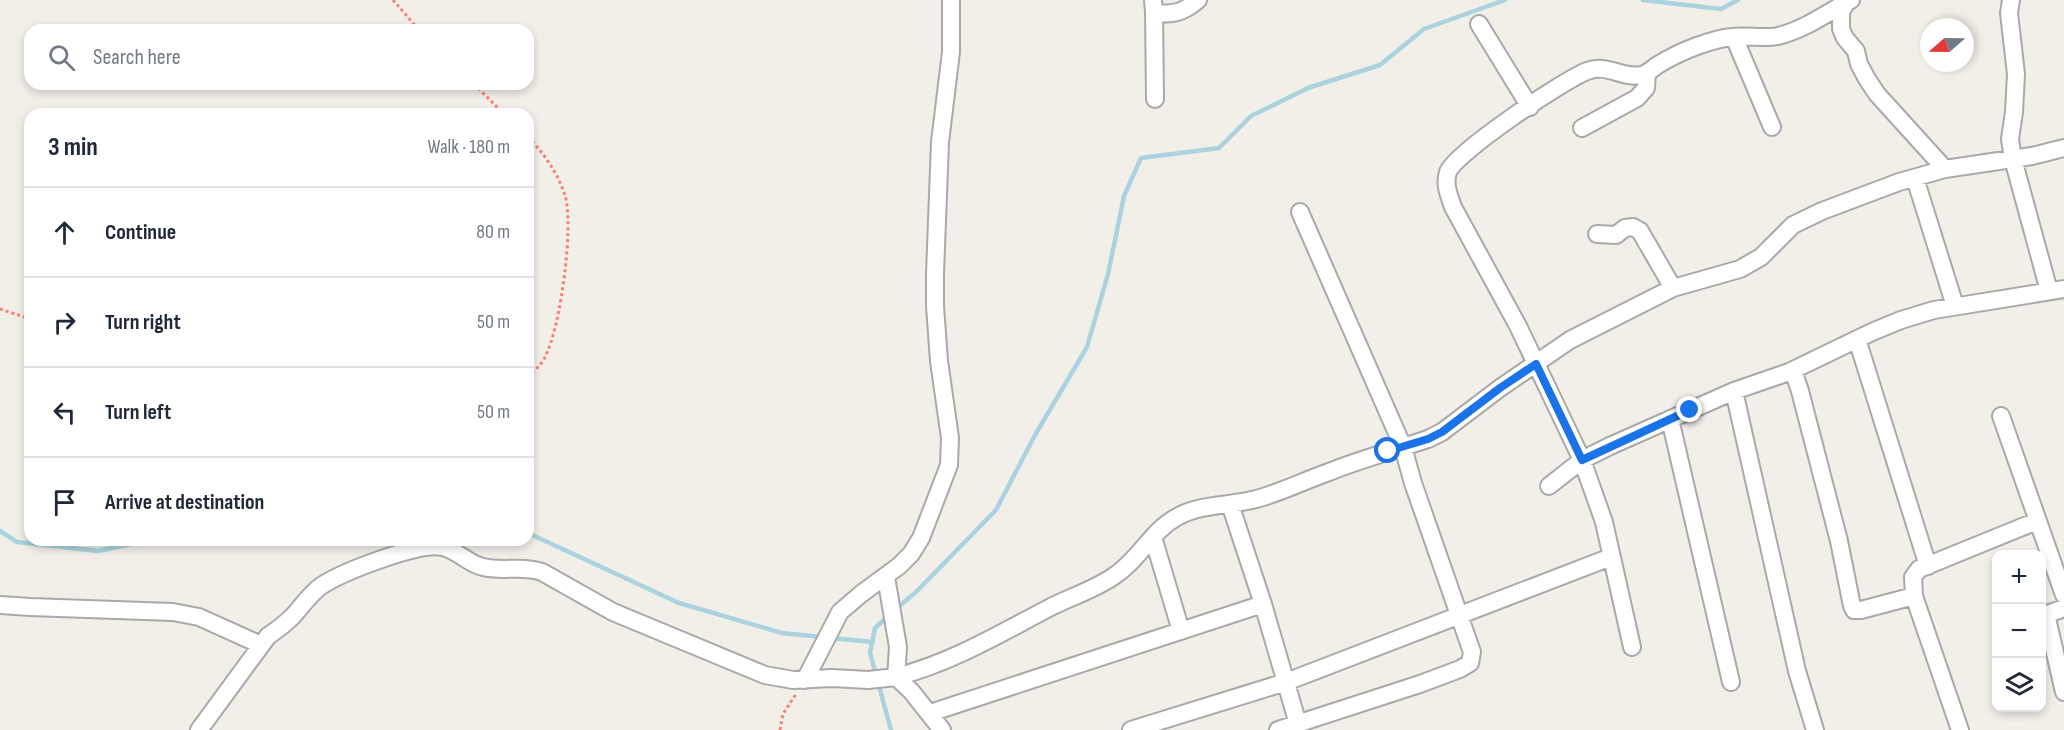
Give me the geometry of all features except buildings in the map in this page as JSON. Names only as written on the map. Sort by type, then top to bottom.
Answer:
[{"type":"street","points":[[806,680],[840,612],[905,561],[921,538],[949,465],[951,452],[936,332],[935,274],[940,142],[951,52],[951,0]]},
{"type":"street","points":[[1154,6],[1166,15],[1178,14],[1198,0]]},
{"type":"street","points":[[1550,486],[1582,460],[1670,419],[1792,370],[1857,339],[1916,315],[1955,306],[2056,290],[2013,159],[2010,139],[2016,74],[2009,13],[2011,0]]},
{"type":"street","points":[[1849,1],[1841,12],[1841,28],[1845,38],[1856,51],[1859,64],[1867,79],[1877,94],[1946,169]]},
{"type":"street","points":[[1632,647],[1604,522],[1582,460],[1518,326],[1453,207],[1446,186],[1448,174],[1457,159],[1530,106],[1587,71],[1605,68],[1637,76],[1697,46],[1734,36],[1755,38],[1789,33],[1849,1]]},
{"type":"street","points":[[1154,6],[1155,99]]},
{"type":"street","points":[[1479,24],[1530,106]]},
{"type":"street","points":[[1734,36],[1772,127]]},
{"type":"street","points":[[1582,128],[1637,98],[1646,88],[1647,73]]},
{"type":"street","points":[[199,730],[268,636],[283,625],[320,586],[336,577],[390,556],[442,547],[483,567],[531,568],[542,572],[613,612],[765,675],[783,679],[868,680],[896,677],[943,663],[1117,575],[1153,537],[1178,516],[1216,505],[1266,496],[1442,432],[1500,388],[1590,328],[1673,288],[1740,269],[1761,258],[1793,225],[1806,218],[1867,193],[1946,169],[2032,156],[2064,148]]},
{"type":"street","points":[[1915,178],[1955,306]]},
{"type":"street","points":[[1278,730],[1460,669],[1470,663],[1472,652],[1413,483],[1403,447],[1300,212]]},
{"type":"street","points":[[1597,234],[1616,235],[1625,228],[1633,227],[1640,231],[1673,288]]},
{"type":"street","points":[[1857,339],[1929,566]]},
{"type":"street","points":[[1792,370],[1800,391],[1839,541],[1854,610],[1914,596]]},
{"type":"street","points":[[1734,392],[1797,671],[1815,730]]},
{"type":"street","points":[[2001,416],[2064,595]]},
{"type":"street","points":[[1670,419],[1731,682]]},
{"type":"street","points":[[1230,504],[1263,604],[1298,724]]},
{"type":"street","points":[[1960,730],[1914,596],[1913,577],[1918,569],[2037,520]]},
{"type":"street","points":[[1153,537],[1181,630]]},
{"type":"street","points":[[1131,730],[1286,682],[1611,557]]},
{"type":"street","points":[[886,577],[898,647],[896,677],[930,713],[942,730]]},
{"type":"street","points":[[0,604],[173,612],[199,617],[261,645]]},
{"type":"street","points":[[930,713],[1263,604]]},
{"type":"street","points":[[2046,614],[2064,608]]},
{"type":"street","points":[[2046,623],[2064,692]]},
{"type":"path","points":[[393,0],[415,24]]},
{"type":"path","points":[[480,90],[498,108]]},
{"type":"path","points":[[534,144],[553,168],[565,196],[569,223],[561,295],[554,330],[548,351],[538,369],[534,371]]},
{"type":"path","points":[[0,309],[24,317]]},
{"type":"path","points":[[780,730],[783,714],[806,680]]},
{"type":"waterway","points":[[896,609],[916,592],[996,510],[1035,435],[1087,347],[1108,274],[1124,196],[1141,158],[1219,148],[1251,116],[1308,88],[1380,65],[1424,29],[1505,0]]},
{"type":"waterway","points":[[1643,0],[1721,9],[1738,0]]},
{"type":"waterway","points":[[0,531],[17,542],[24,543]]},
{"type":"waterway","points":[[534,536],[679,603],[782,633],[822,637]]},
{"type":"waterway","points":[[53,546],[98,551],[122,546]]},
{"type":"waterway","points":[[887,617],[875,628],[870,653],[891,730]]},
{"type":"waterway","points":[[831,638],[873,642]]},
{"type":"route","points":[[1388,451],[1428,439],[1442,432],[1536,364],[1582,460],[1690,410]]}]
